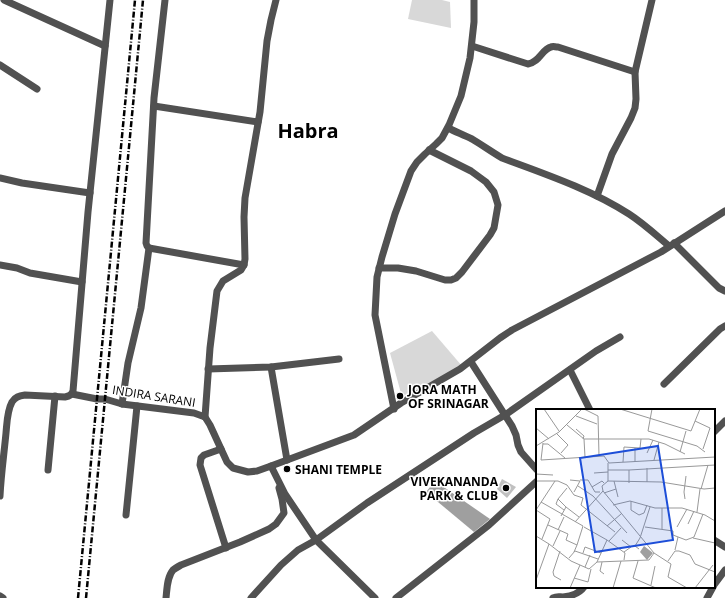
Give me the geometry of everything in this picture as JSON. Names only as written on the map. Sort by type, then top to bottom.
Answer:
[{"type":"street","points":[[4,0],[105,46]]},
{"type":"street","points":[[72,394],[90,193],[110,0]]},
{"type":"street","points":[[122,404],[128,363],[141,308],[149,248],[147,246],[146,237],[154,106],[165,0]]},
{"type":"street","points":[[205,417],[210,348],[217,291],[223,281],[241,270],[245,259],[245,198],[262,96],[267,41],[276,0]]},
{"type":"street","points":[[394,408],[375,315],[377,277],[395,214],[411,171],[417,162],[442,138],[448,128],[461,96],[472,46],[474,0]]},
{"type":"street","points":[[597,196],[612,154],[635,108],[635,72],[652,0]]},
{"type":"street","points":[[472,46],[524,64],[534,63],[547,49],[551,47],[558,47],[635,72]]},
{"type":"street","points":[[0,65],[37,89]]},
{"type":"street","points":[[154,106],[258,122]]},
{"type":"street","points":[[448,128],[470,138],[502,158],[543,173],[597,196],[629,214],[672,245],[719,288],[725,291]]},
{"type":"street","points":[[379,268],[398,268],[416,271],[445,280],[451,280],[456,278],[462,272],[494,228],[498,205],[494,192],[486,182],[471,171],[429,150]]},
{"type":"street","points":[[0,178],[22,183],[90,193]]},
{"type":"street","name":"INDIRA SARANI","points":[[2,453],[8,415],[15,398],[25,395],[65,397],[72,394],[105,399],[122,404],[194,413],[205,417],[227,462],[233,468],[248,472],[257,471],[354,435],[401,403],[471,362],[512,330],[672,245],[725,211]]},
{"type":"street","points":[[149,248],[244,264]]},
{"type":"street","points":[[0,265],[17,268],[30,273],[82,282]]},
{"type":"street","points":[[664,384],[720,329],[725,326]]},
{"type":"street","points":[[251,598],[281,565],[298,550],[316,540],[373,499],[504,415],[620,337]]},
{"type":"street","points":[[208,369],[271,367],[339,360]]},
{"type":"street","points":[[471,362],[512,426],[521,452],[536,469]]},
{"type":"street","points":[[271,367],[287,460]]},
{"type":"street","points":[[570,370],[590,409]]},
{"type":"street","points":[[48,470],[55,396]]},
{"type":"street","points":[[126,515],[137,406]]},
{"type":"street","points":[[715,431],[725,421]]},
{"type":"street","points":[[221,449],[204,455],[201,458],[200,465],[226,548]]},
{"type":"street","points":[[0,496],[2,453]]},
{"type":"street","points":[[271,466],[285,494],[316,540],[375,598]]},
{"type":"street","points":[[166,598],[168,581],[174,570],[182,565],[226,548],[276,524],[284,513],[282,499],[275,475]]},
{"type":"street","points":[[396,598],[488,524],[536,482]]},
{"type":"street","points":[[715,541],[725,547]]},
{"type":"street","points":[[715,585],[725,570]]},
{"type":"street","points":[[553,598],[557,596],[563,597],[575,595],[582,591],[584,588]]},
{"type":"street","points":[[707,598],[713,588]]},
{"type":"shaded area","points":[[412,0],[442,0],[450,2],[451,28],[408,19]]},
{"type":"shaded area","points":[[432,331],[462,366],[402,397],[390,353]]},
{"type":"shaded area","points":[[435,481],[490,519],[474,532],[426,492]]},
{"type":"building","name":"VIVEKANANDA PARK & CLUB","points":[[502,479],[516,487],[507,498],[497,489]]},
{"type":"railway","points":[[78,598],[135,0]]},
{"type":"railway","points":[[86,598],[143,0]]},
{"type":"place","name":"JORA MATH OF SRINAGAR","points":[[400,396]]},
{"type":"place","name":"SHANI TEMPLE","points":[[287,469]]},
{"type":"place","name":"VIVEKANANDA PARK & CLUB","points":[[506,488]]},
{"type":"district","name":"Habra","points":[[308,130]]}]
